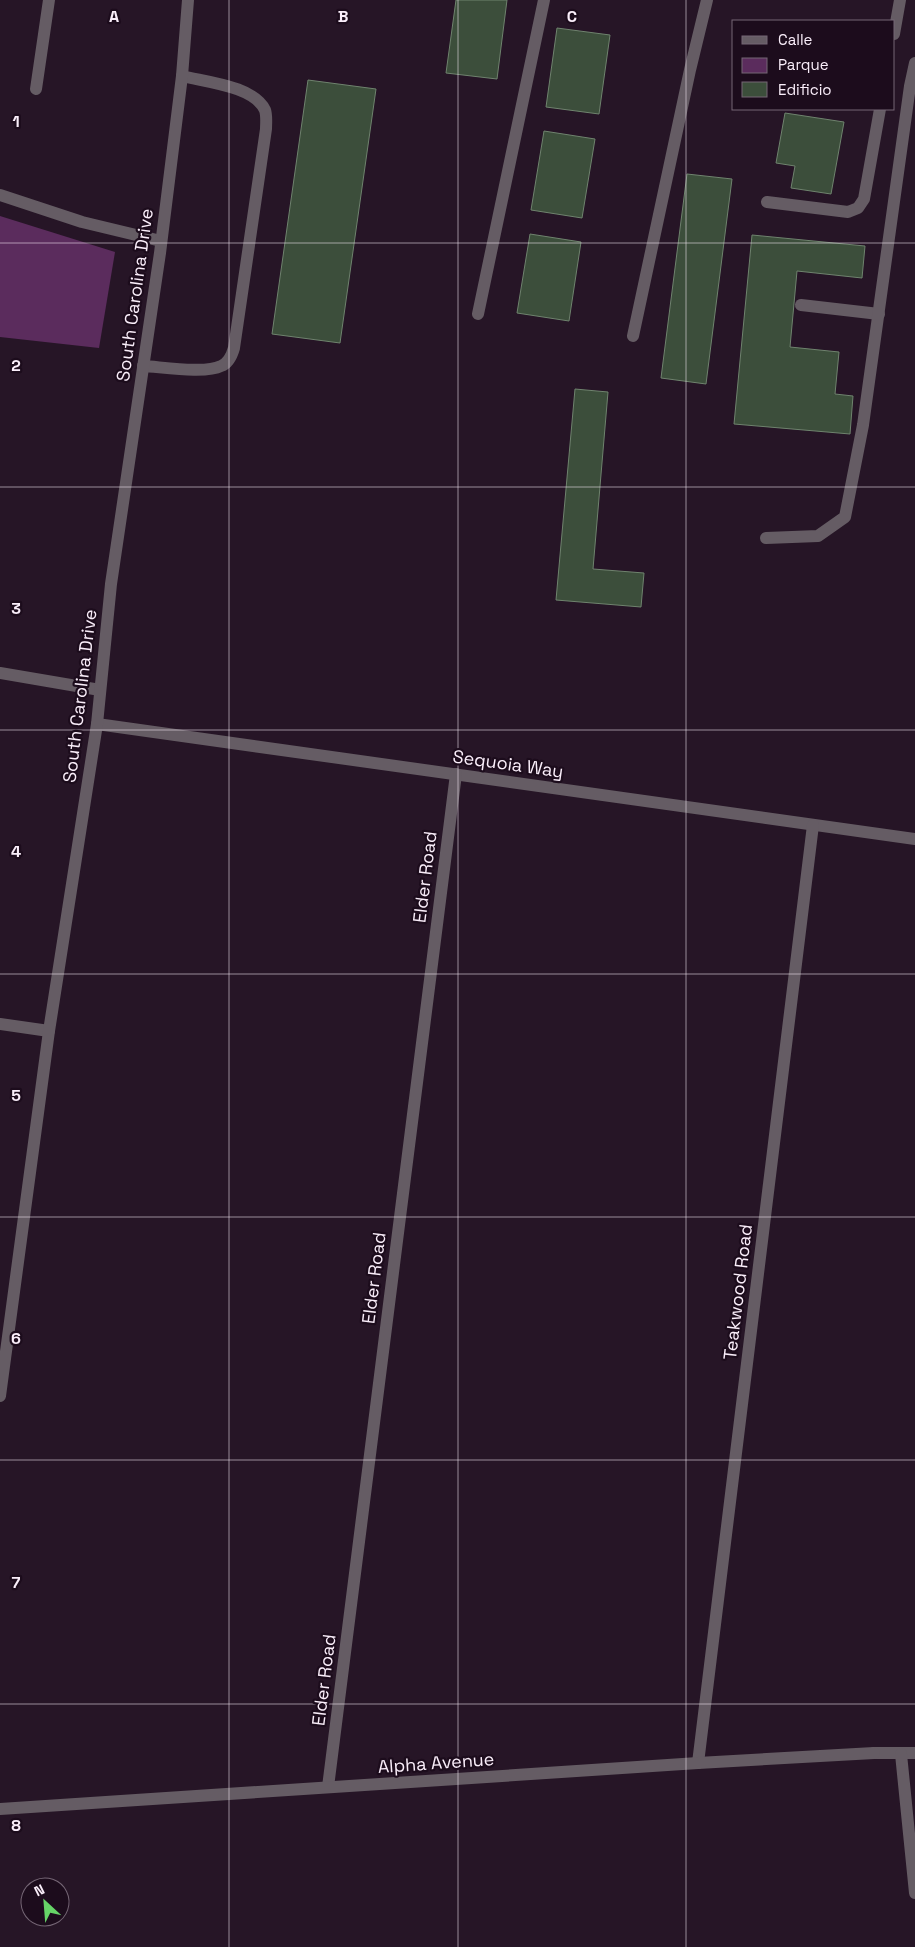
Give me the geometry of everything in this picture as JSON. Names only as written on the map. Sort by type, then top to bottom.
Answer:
[{"type":"street","points":[[36,89],[49,0]]},
{"type":"street","name":"South Carolina Drive","points":[[0,1396],[49,1031],[97,724],[111,584],[161,241],[182,76],[188,0]]},
{"type":"street","points":[[478,314],[544,0]]},
{"type":"street","points":[[634,336],[690,70],[707,0]]},
{"type":"street","points":[[895,28],[900,0]]},
{"type":"street","points":[[766,538],[818,536],[845,517],[863,425],[910,86],[915,62]]},
{"type":"street","points":[[143,366],[210,370],[223,366],[231,358],[266,130],[266,112],[258,99],[245,92],[182,76]]},
{"type":"street","points":[[767,202],[848,212],[858,208],[864,199],[880,110]]},
{"type":"street","points":[[0,195],[82,222],[161,241]]},
{"type":"street","points":[[801,305],[879,314]]},
{"type":"street","points":[[0,673],[100,690]]},
{"type":"street","name":"Sequoia Way","points":[[97,724],[915,839]]},
{"type":"street","name":"Elder Road","points":[[328,1787],[456,774]]},
{"type":"street","name":"Teakwood Road","points":[[698,1763],[813,825]]},
{"type":"street","points":[[0,1024],[49,1031]]},
{"type":"street","name":"Alpha Avenue","points":[[0,1809],[698,1763],[874,1753],[915,1753]]},
{"type":"street","points":[[901,1754],[912,1822],[915,1893]]},
{"type":"green space","points":[[0,216],[115,252],[99,348],[0,337]]},
{"type":"building","points":[[456,0],[507,0],[497,79],[446,73]]},
{"type":"building","points":[[557,28],[610,35],[599,114],[546,107]]},
{"type":"building","points":[[308,80],[376,89],[340,343],[272,334]]},
{"type":"building","points":[[785,113],[844,122],[831,194],[791,188],[795,166],[776,163]]},
{"type":"building","points":[[544,131],[595,139],[582,218],[531,210]]},
{"type":"building","points":[[687,174],[732,179],[706,384],[661,378]]},
{"type":"building","points":[[530,234],[581,242],[569,321],[517,313]]},
{"type":"building","points":[[752,235],[865,246],[862,278],[797,271],[790,347],[839,352],[835,394],[853,396],[850,434],[734,424]]},
{"type":"building","points":[[575,389],[608,392],[593,569],[644,573],[641,607],[556,600]]}]
